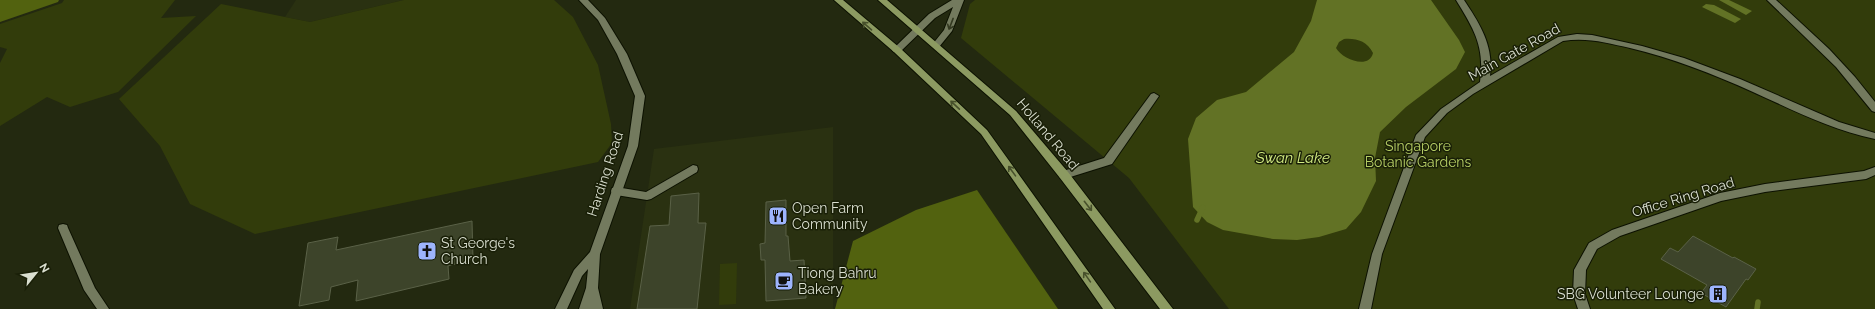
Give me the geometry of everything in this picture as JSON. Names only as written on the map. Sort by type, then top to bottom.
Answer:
[{"type":"main road","points":[[838,0],[897,50],[984,132],[1109,309]]},
{"type":"main road","name":"Holland Road","points":[[882,0],[1013,113],[1064,175],[1167,309]]},
{"type":"street","name":"Harding Road","points":[[583,0],[601,18],[622,54],[640,96],[633,146],[595,254],[592,288],[585,309]]},
{"type":"street","points":[[897,50],[919,31],[932,16],[959,0]]},
{"type":"street","points":[[936,45],[948,31],[959,0]]},
{"type":"street","points":[[1460,0],[1482,36],[1488,68],[1484,85]]},
{"type":"street","points":[[1771,0],[1833,59],[1863,91],[1875,109]]},
{"type":"street","name":"Main Gate Road","points":[[1365,309],[1377,254],[1421,135],[1444,111],[1470,92],[1484,85],[1529,56],[1561,40],[1574,36],[1589,37],[1648,50],[1707,68],[1815,117],[1875,136]]},
{"type":"street","points":[[1064,175],[1108,161],[1154,96]]},
{"type":"street","points":[[616,192],[647,196],[693,169]]},
{"type":"street","name":"Office Ring Road","points":[[1584,309],[1579,294],[1580,270],[1593,246],[1616,233],[1720,197],[1765,188],[1866,175],[1875,171]]},
{"type":"street","points":[[63,228],[90,290],[103,309]]},
{"type":"street","name":"Harding Road","points":[[561,309],[578,273],[595,254]]},
{"type":"street","points":[[592,288],[597,309]]},
{"type":"shaded area","points":[[0,0],[59,0],[58,2],[0,22]]},
{"type":"shaded area","points":[[296,0],[404,0],[310,22],[285,17]]},
{"type":"shaded area","points":[[833,127],[833,309],[630,309],[654,149]]},
{"type":"shaded area","points":[[977,190],[1058,309],[835,309],[853,241],[916,210]]},
{"type":"green space","points":[[64,0],[175,0],[161,18],[196,16],[118,92],[70,107],[47,97],[0,126],[0,63],[7,49],[0,47],[0,24],[62,3]]},
{"type":"green space","points":[[404,0],[554,0],[573,17],[598,65],[611,124],[612,143],[598,162],[255,234],[190,204],[160,146],[119,99],[221,4],[310,22]]},
{"type":"green space","name":"Singapore Botanic Gardens","points":[[975,0],[1875,0],[1875,309],[1229,309],[1129,178],[961,38],[970,4]]},
{"type":"green space","points":[[737,263],[736,304],[719,305],[720,264]]},
{"type":"water","name":"Swan Lake","points":[[1317,0],[1431,0],[1459,40],[1465,52],[1456,69],[1406,107],[1380,132],[1375,158],[1376,181],[1361,212],[1346,229],[1319,237],[1297,240],[1273,239],[1223,230],[1207,222],[1193,207],[1188,139],[1196,118],[1217,100],[1246,92],[1294,52],[1311,21]],"holes":[[[1344,39],[1361,41],[1368,46],[1373,53],[1371,58],[1361,62],[1355,61],[1339,52],[1336,48],[1339,42]]]},
{"type":"water","points":[[1719,0],[1729,0],[1752,11],[1746,15]]},
{"type":"water","points":[[1706,4],[1714,5],[1741,19],[1735,23],[1702,7]]},
{"type":"building","points":[[699,193],[698,223],[706,223],[697,309],[637,309],[650,226],[669,225],[671,196]]},
{"type":"building","points":[[786,200],[786,236],[788,236],[790,261],[804,260],[806,298],[766,301],[765,260],[761,260],[760,244],[765,243],[766,202]]},
{"type":"building","points":[[472,221],[473,259],[448,266],[449,279],[356,301],[358,280],[331,287],[329,300],[299,306],[308,243],[338,237],[336,250]]},
{"type":"building","points":[[1693,236],[1756,269],[1748,280],[1746,279],[1726,307],[1701,293],[1707,285],[1661,259],[1670,248],[1678,252]]},
{"type":"waterway","points":[[1197,220],[1203,207]]},
{"type":"waterway","points":[[1757,309],[1758,302]]},
{"type":"place","name":"Open Farm Community","points":[[778,216]]},
{"type":"place","name":"St George's Church","points":[[427,251]]},
{"type":"place","name":"Tiong Bahru Bakery","points":[[784,281]]},
{"type":"place","name":"SBG Volunteer Lounge","points":[[1718,294]]}]
